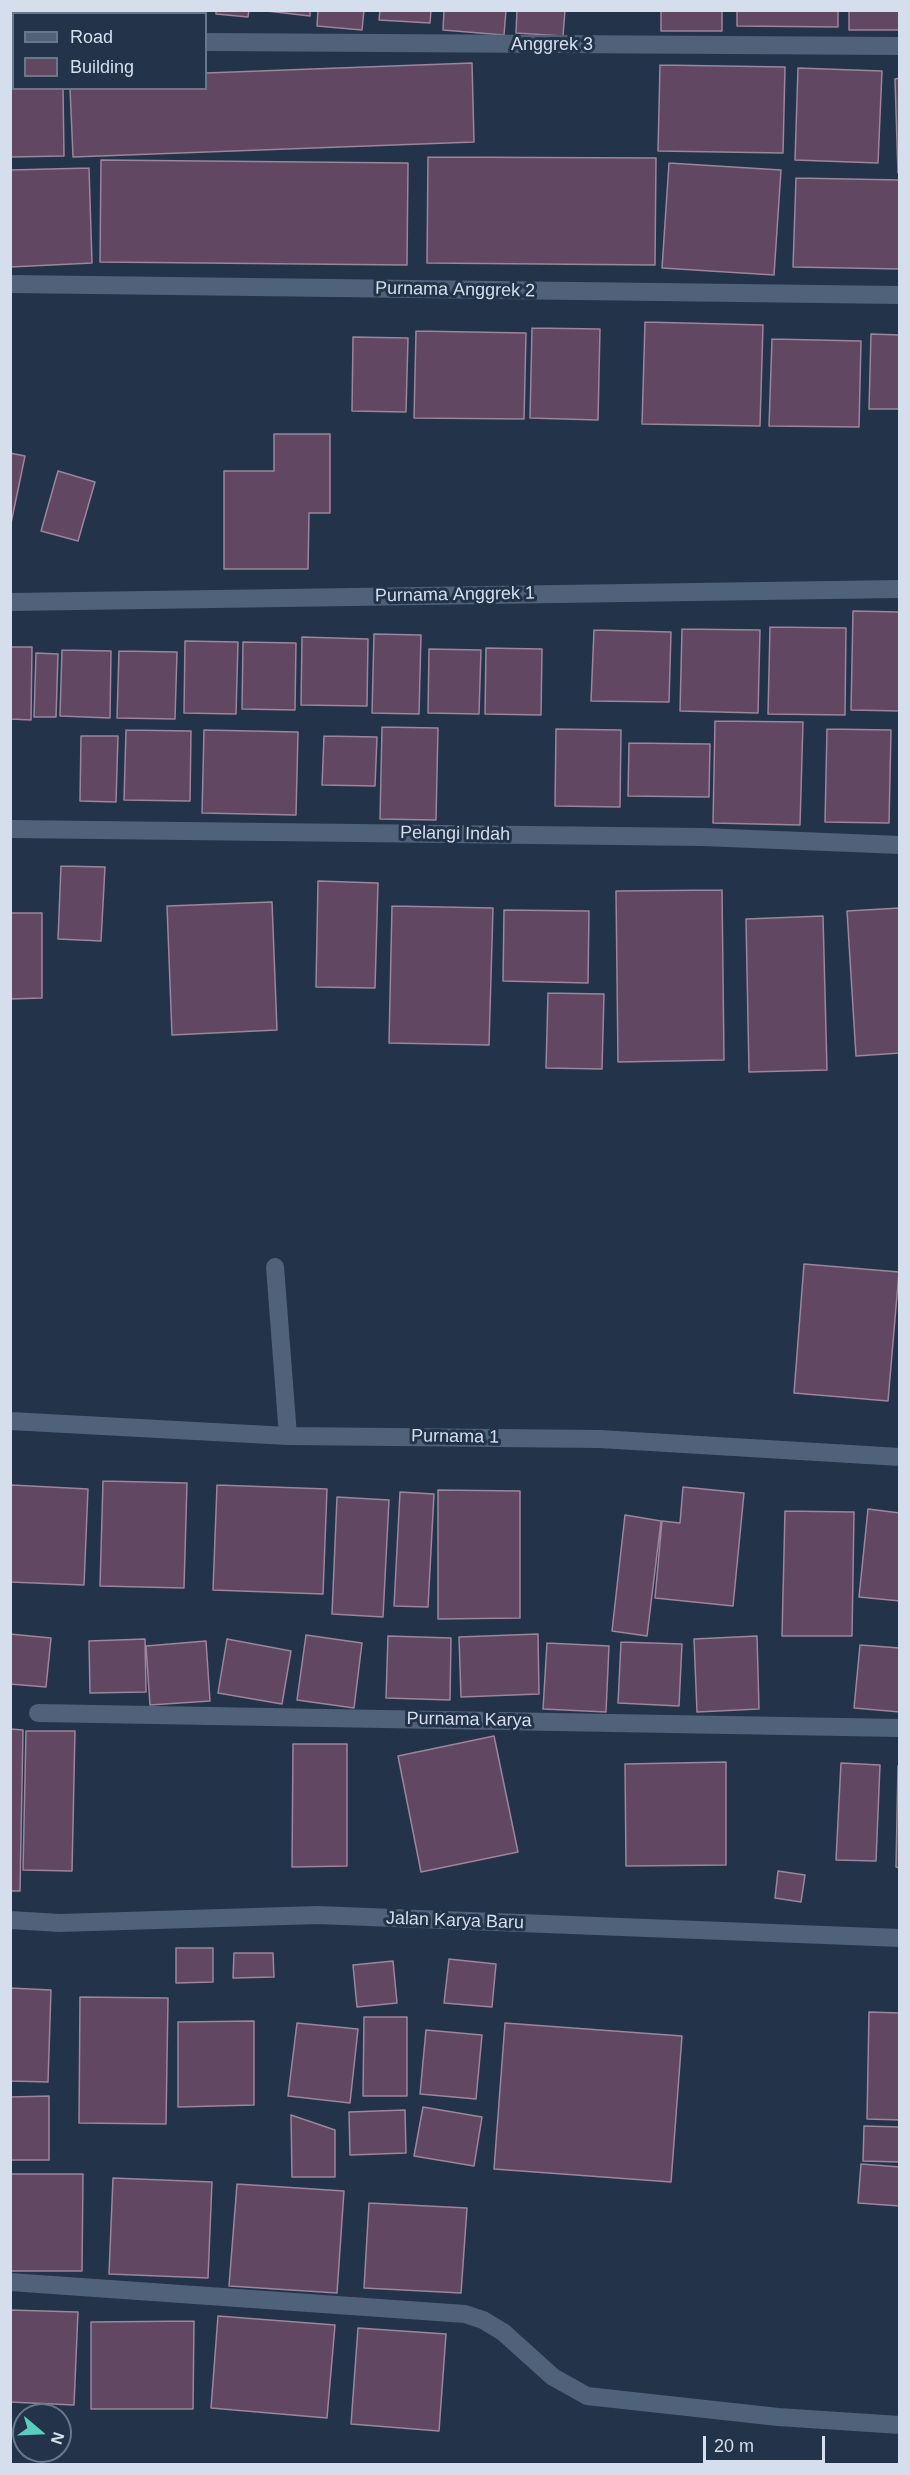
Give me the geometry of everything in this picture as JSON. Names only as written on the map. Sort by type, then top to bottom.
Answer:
[{"type":"street","name":"Anggrek 3","points":[[207,42],[900,46]]},
{"type":"street","name":"Purnama Anggrek 2","points":[[10,284],[900,295]]},
{"type":"street","name":"Purnama Anggrek 1","points":[[10,602],[900,589]]},
{"type":"street","name":"Pelangi Indah","points":[[10,829],[703,837],[900,845]]},
{"type":"street","points":[[275,1267],[288,1436]]},
{"type":"street","name":"Purnama 1","points":[[10,1421],[288,1436],[600,1439],[900,1457]]},
{"type":"street","name":"Purnama Karya","points":[[38,1713],[900,1728]]},
{"type":"street","name":"Jalan Karya Baru","points":[[10,1920],[60,1923],[318,1915],[900,1938]]},
{"type":"street","points":[[10,2282],[458,2313],[483,2320],[503,2332],[553,2377],[587,2396],[778,2417],[900,2425]]},
{"type":"building","points":[[216,10],[249,10],[248,17],[216,14]]},
{"type":"building","points":[[258,10],[310,10],[310,16]]},
{"type":"building","points":[[318,10],[364,10],[362,30],[317,26]]},
{"type":"building","points":[[380,10],[431,10],[430,23],[379,20]]},
{"type":"building","points":[[444,10],[506,10],[504,35],[443,30]]},
{"type":"building","points":[[517,10],[565,10],[563,36],[516,33]]},
{"type":"building","points":[[661,10],[722,10],[722,31],[661,31]]},
{"type":"building","points":[[737,10],[838,10],[838,27],[737,26]]},
{"type":"building","points":[[849,10],[900,10],[900,30],[849,30]]},
{"type":"building","points":[[472,63],[474,142],[73,157],[70,90],[207,90],[207,73]]},
{"type":"building","points":[[660,65],[785,67],[783,153],[658,151]]},
{"type":"building","points":[[798,68],[882,71],[878,163],[795,160]]},
{"type":"building","points":[[10,74],[12,74],[12,90],[63,90],[64,156],[10,157]]},
{"type":"building","points":[[900,78],[900,173],[898,173],[895,79]]},
{"type":"building","points":[[428,157],[656,158],[655,265],[427,263]]},
{"type":"building","points":[[101,160],[408,163],[407,265],[100,262]]},
{"type":"building","points":[[669,163],[781,170],[774,275],[662,268]]},
{"type":"building","points":[[89,168],[92,263],[10,267],[10,170]]},
{"type":"building","points":[[796,178],[900,180],[900,269],[793,267]]},
{"type":"building","points":[[645,322],[763,325],[760,426],[642,424]]},
{"type":"building","points":[[532,328],[600,329],[598,420],[530,418]]},
{"type":"building","points":[[416,331],[526,333],[524,419],[414,418]]},
{"type":"building","points":[[871,334],[900,335],[900,409],[869,409]]},
{"type":"building","points":[[353,337],[408,338],[406,412],[352,411]]},
{"type":"building","points":[[772,339],[861,341],[859,427],[769,426]]},
{"type":"building","points":[[274,434],[330,434],[330,513],[309,513],[308,569],[224,569],[224,471],[274,471]]},
{"type":"building","points":[[10,453],[25,456],[10,528]]},
{"type":"building","points":[[58,471],[95,482],[78,541],[41,531]]},
{"type":"building","points":[[853,611],[900,612],[900,711],[851,710]]},
{"type":"building","points":[[770,627],[846,628],[845,715],[768,714]]},
{"type":"building","points":[[682,629],[760,630],[758,713],[680,711]]},
{"type":"building","points":[[594,630],[671,632],[669,702],[591,701]]},
{"type":"building","points":[[374,634],[421,635],[419,714],[372,713]]},
{"type":"building","points":[[302,637],[368,639],[367,706],[301,705]]},
{"type":"building","points":[[185,641],[238,642],[236,714],[184,713]]},
{"type":"building","points":[[243,642],[296,643],[295,710],[242,709]]},
{"type":"building","points":[[10,647],[32,647],[31,720],[10,719]]},
{"type":"building","points":[[486,648],[542,649],[541,715],[485,714]]},
{"type":"building","points":[[429,649],[481,650],[479,714],[428,713]]},
{"type":"building","points":[[62,650],[111,651],[110,718],[60,716]]},
{"type":"building","points":[[119,651],[177,652],[175,719],[117,718]]},
{"type":"building","points":[[36,653],[58,654],[56,717],[34,717]]},
{"type":"building","points":[[715,721],[803,722],[800,825],[713,823]]},
{"type":"building","points":[[382,727],[438,728],[436,820],[380,819]]},
{"type":"building","points":[[556,729],[621,730],[620,807],[555,806]]},
{"type":"building","points":[[827,729],[891,730],[889,823],[825,822]]},
{"type":"building","points":[[126,730],[191,731],[190,801],[124,800]]},
{"type":"building","points":[[204,730],[298,732],[296,815],[202,813]]},
{"type":"building","points":[[81,736],[118,736],[116,802],[80,801]]},
{"type":"building","points":[[324,736],[377,737],[375,786],[322,785]]},
{"type":"building","points":[[629,743],[710,744],[709,797],[628,796]]},
{"type":"building","points":[[61,866],[105,867],[101,941],[58,939]]},
{"type":"building","points":[[318,881],[378,883],[375,988],[316,987]]},
{"type":"building","points":[[722,890],[724,1060],[618,1062],[616,891]]},
{"type":"building","points":[[272,902],[277,1030],[172,1035],[167,906]]},
{"type":"building","points":[[392,906],[493,908],[489,1045],[389,1043]]},
{"type":"building","points":[[900,908],[900,1053],[856,1056],[847,911]]},
{"type":"building","points":[[504,910],[589,911],[588,983],[503,981]]},
{"type":"building","points":[[10,913],[42,913],[42,998],[10,999]]},
{"type":"building","points":[[823,916],[827,1070],[749,1072],[746,919]]},
{"type":"building","points":[[548,993],[604,994],[602,1069],[546,1068]]},
{"type":"building","points":[[804,1264],[899,1272],[888,1401],[794,1393]]},
{"type":"building","points":[[103,1481],[187,1483],[184,1588],[100,1586]]},
{"type":"building","points":[[11,1485],[88,1489],[84,1585],[10,1582]]},
{"type":"building","points":[[217,1485],[327,1489],[323,1594],[213,1590]]},
{"type":"building","points":[[683,1487],[744,1493],[733,1606],[655,1598],[662,1521],[680,1523]]},
{"type":"building","points":[[438,1490],[520,1491],[520,1618],[438,1619]]},
{"type":"building","points":[[400,1492],[434,1494],[428,1607],[394,1606]]},
{"type":"building","points":[[337,1497],[389,1500],[383,1617],[332,1614]]},
{"type":"building","points":[[868,1509],[900,1513],[900,1601],[859,1597]]},
{"type":"building","points":[[785,1511],[854,1512],[852,1636],[782,1636]]},
{"type":"building","points":[[625,1515],[661,1521],[647,1636],[612,1631]]},
{"type":"building","points":[[10,1634],[51,1638],[46,1687],[10,1684]]},
{"type":"building","points":[[538,1634],[539,1694],[461,1697],[459,1637]]},
{"type":"building","points":[[306,1635],[362,1643],[354,1708],[297,1700]]},
{"type":"building","points":[[388,1636],[451,1638],[450,1700],[386,1698]]},
{"type":"building","points":[[757,1636],[759,1709],[697,1712],[694,1639]]},
{"type":"building","points":[[145,1639],[146,1692],[90,1693],[89,1641]]},
{"type":"building","points":[[227,1639],[291,1651],[282,1704],[218,1693]]},
{"type":"building","points":[[206,1641],[210,1701],[150,1705],[146,1646]]},
{"type":"building","points":[[621,1642],[682,1644],[679,1706],[618,1703]]},
{"type":"building","points":[[547,1643],[609,1646],[606,1712],[543,1709]]},
{"type":"building","points":[[860,1645],[900,1648],[900,1712],[854,1708]]},
{"type":"building","points":[[10,1729],[23,1730],[20,1891],[10,1891]]},
{"type":"building","points":[[26,1731],[75,1731],[72,1871],[23,1870]]},
{"type":"building","points":[[494,1736],[518,1852],[421,1872],[398,1756]]},
{"type":"building","points":[[293,1744],[347,1744],[347,1866],[292,1867]]},
{"type":"building","points":[[726,1762],[726,1865],[626,1866],[625,1764]]},
{"type":"building","points":[[841,1763],[880,1765],[876,1861],[836,1860]]},
{"type":"building","points":[[898,1766],[900,1766],[900,1868],[896,1867]]},
{"type":"building","points":[[778,1871],[805,1875],[801,1902],[775,1898]]},
{"type":"building","points":[[176,1948],[213,1948],[213,1982],[176,1983]]},
{"type":"building","points":[[234,1953],[273,1953],[274,1977],[233,1978]]},
{"type":"building","points":[[449,1959],[496,1964],[492,2007],[444,2003]]},
{"type":"building","points":[[393,1961],[397,2003],[357,2007],[353,1965]]},
{"type":"building","points":[[10,1988],[51,1990],[48,2082],[10,2081]]},
{"type":"building","points":[[80,1997],[168,1998],[166,2124],[79,2123]]},
{"type":"building","points":[[869,2012],[900,2013],[900,2120],[867,2119]]},
{"type":"building","points":[[364,2017],[407,2017],[407,2096],[363,2096]]},
{"type":"building","points":[[254,2021],[254,2105],[178,2107],[178,2022]]},
{"type":"building","points":[[297,2023],[358,2029],[350,2103],[288,2096]]},
{"type":"building","points":[[505,2023],[682,2036],[671,2182],[494,2169]]},
{"type":"building","points":[[426,2030],[482,2035],[476,2099],[420,2094]]},
{"type":"building","points":[[49,2096],[49,2160],[10,2160],[10,2097]]},
{"type":"building","points":[[423,2107],[482,2117],[474,2166],[414,2156]]},
{"type":"building","points":[[405,2110],[406,2153],[350,2155],[349,2112]]},
{"type":"building","points":[[291,2115],[335,2130],[335,2177],[292,2177]]},
{"type":"building","points":[[864,2126],[900,2127],[900,2162],[863,2161]]},
{"type":"building","points":[[861,2164],[900,2167],[900,2206],[858,2203]]},
{"type":"building","points":[[10,2174],[83,2174],[82,2271],[10,2271]]},
{"type":"building","points":[[113,2178],[212,2182],[208,2278],[109,2274]]},
{"type":"building","points":[[237,2184],[344,2191],[337,2293],[229,2286]]},
{"type":"building","points":[[369,2203],[467,2208],[461,2293],[364,2288]]},
{"type":"building","points":[[10,2310],[78,2312],[74,2405],[72,2403],[10,2402]]},
{"type":"building","points":[[218,2316],[335,2325],[327,2418],[211,2408]]},
{"type":"building","points":[[194,2321],[193,2409],[91,2409],[91,2322]]},
{"type":"building","points":[[358,2328],[446,2334],[439,2431],[351,2424]]}]
